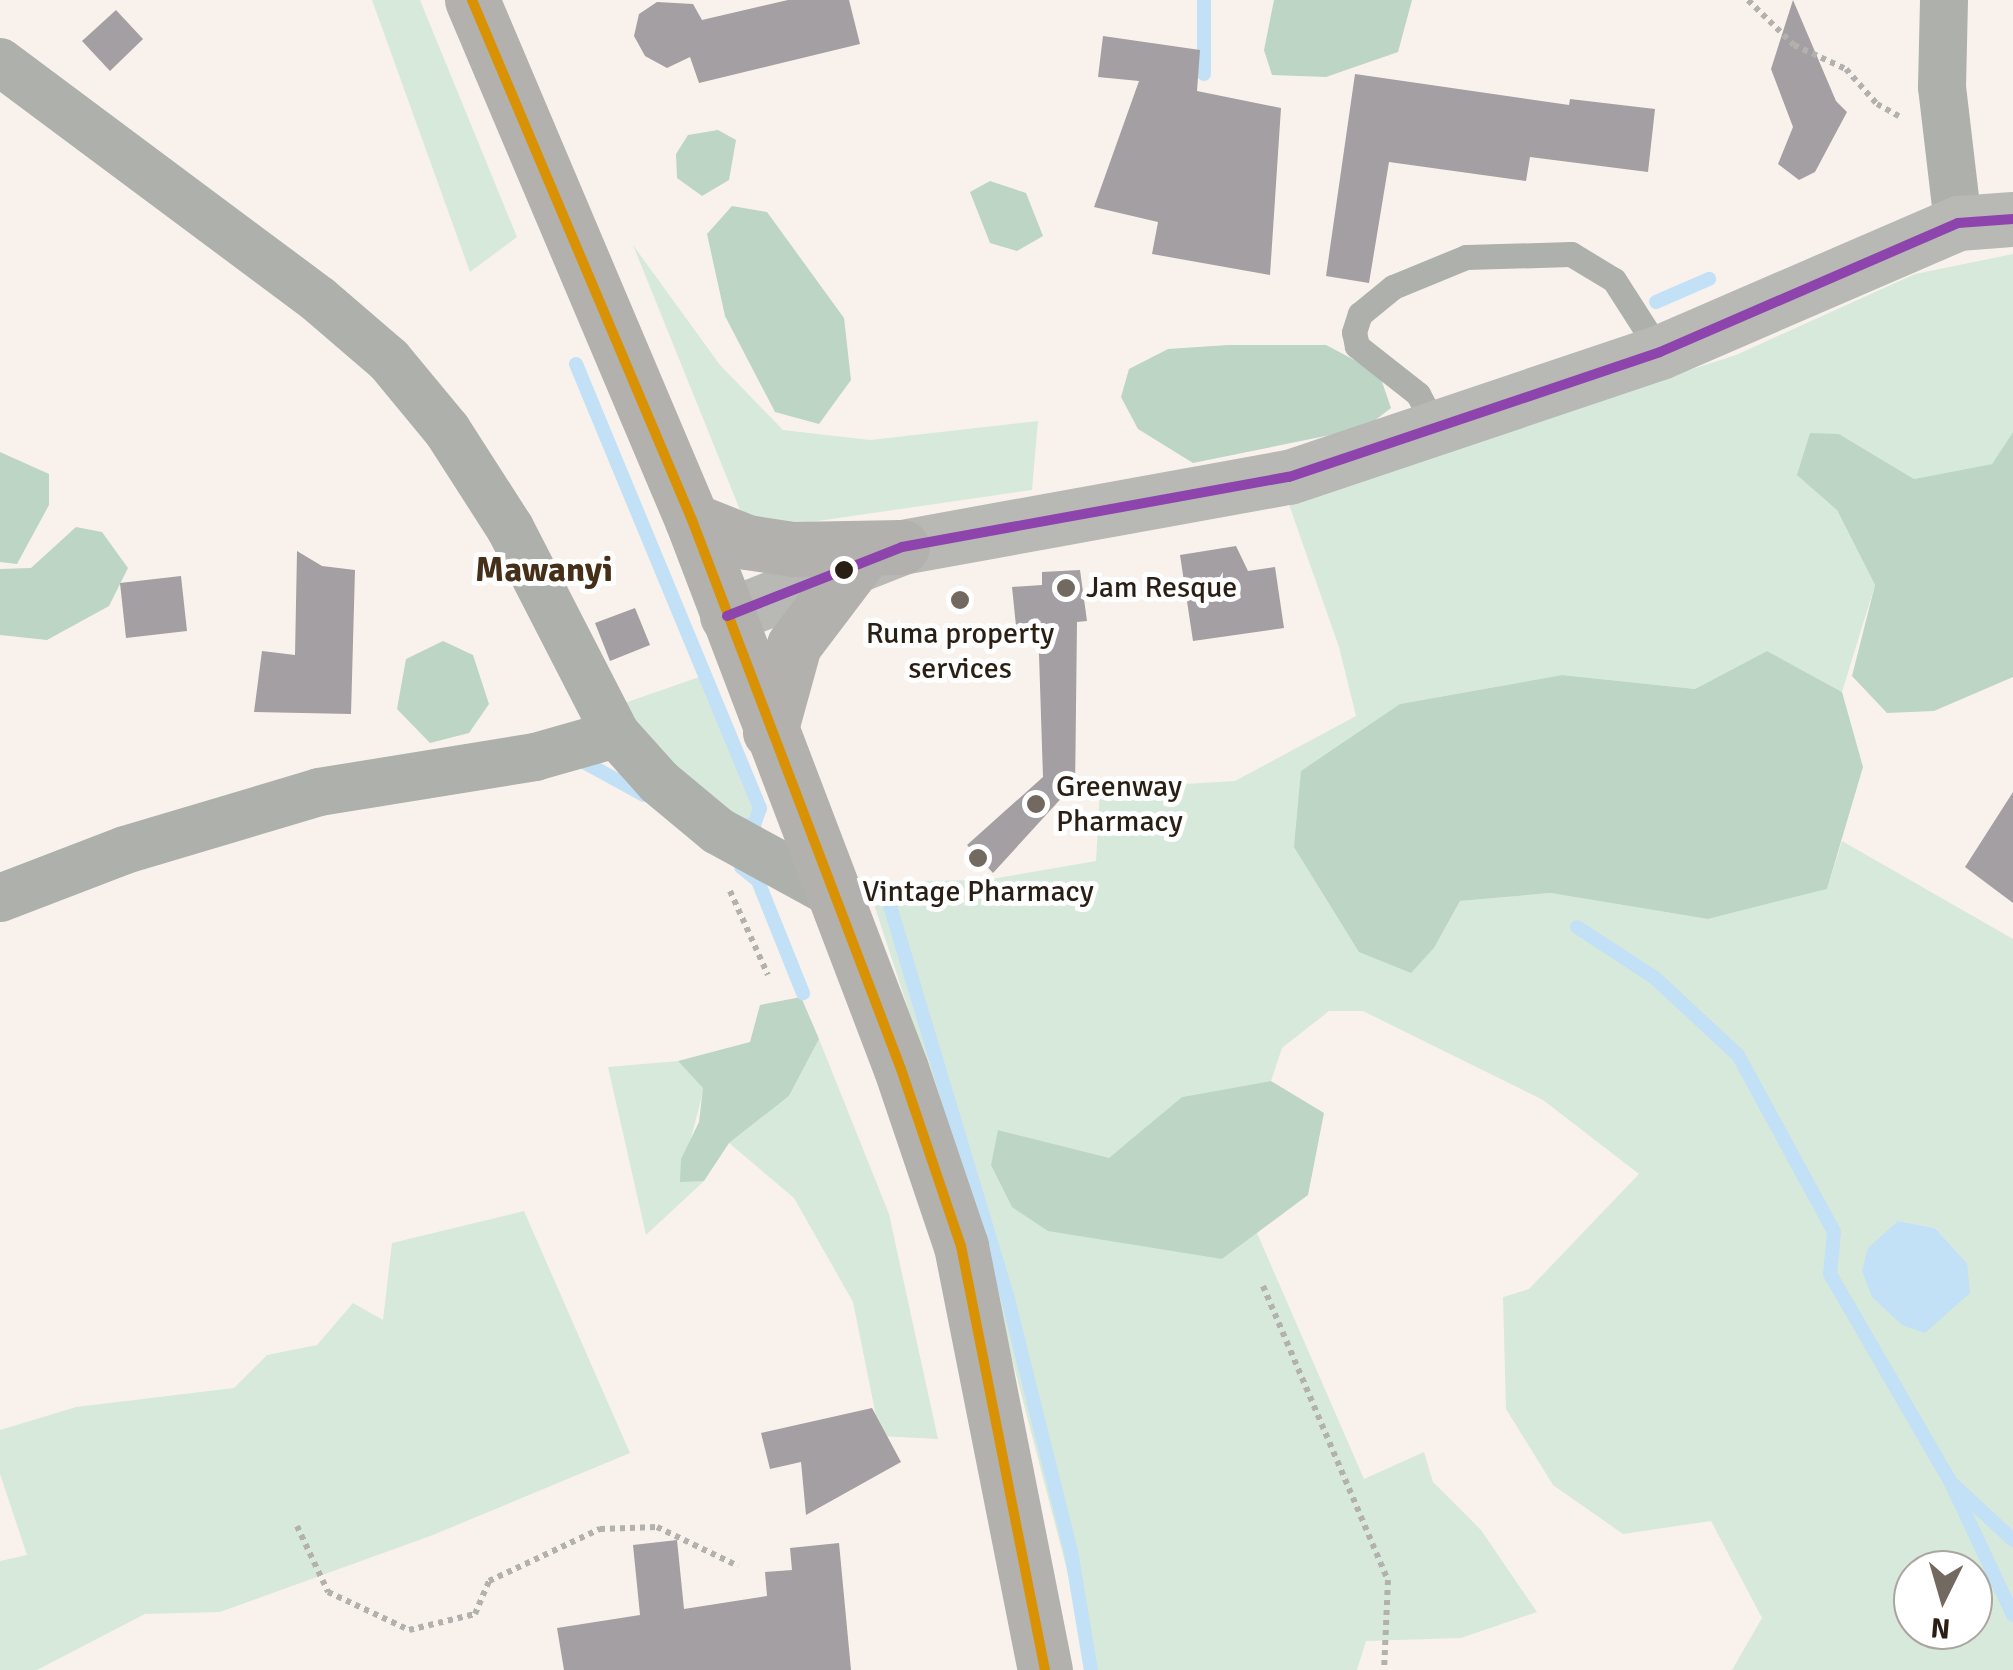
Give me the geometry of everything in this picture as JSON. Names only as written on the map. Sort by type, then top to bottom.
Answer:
[{"type":"main road","points":[[472,0],[692,520],[770,732],[837,896],[960,1246],[1045,1670]]},
{"type":"main road","points":[[692,520],[746,542],[793,549],[881,553]]},
{"type":"main road","points":[[770,732],[794,645],[881,553]]},
{"type":"street","points":[[1944,0],[1949,143],[1958,223]]},
{"type":"street","points":[[0,62],[318,299],[388,360],[447,430],[510,528],[616,734],[659,782],[718,831],[837,896]]},
{"type":"street","points":[[728,616],[881,553],[1289,477],[1660,352],[1958,223],[2013,219]]},
{"type":"street","points":[[0,898],[125,850],[319,792],[535,757],[616,734]]},
{"type":"lane","points":[[1436,428],[1418,394],[1357,346],[1354,332],[1360,314],[1393,286],[1466,257],[1571,254],[1614,280],[1660,352]]},
{"type":"path","points":[[1748,0],[1794,45],[1846,69],[1878,104],[1949,143]]},
{"type":"path","points":[[726,881],[768,975]]},
{"type":"path","points":[[1264,1286],[1388,1580],[1384,1670]]},
{"type":"path","points":[[297,1526],[328,1592],[409,1630],[475,1614],[489,1580],[600,1529],[657,1527],[738,1566]]},
{"type":"green space","points":[[372,0],[420,0],[517,237],[470,272]]},
{"type":"green space","points":[[1274,0],[1412,0],[1398,52],[1326,77],[1272,75],[1264,50]]},
{"type":"green space","points":[[718,130],[736,140],[729,180],[702,196],[677,178],[676,154],[688,135]]},
{"type":"green space","points":[[990,181],[1026,193],[1043,236],[1017,251],[990,243],[970,192]]},
{"type":"green space","points":[[732,206],[767,212],[844,318],[851,380],[819,424],[775,412],[725,316],[707,234]]},
{"type":"green space","points":[[633,245],[720,365],[783,430],[870,440],[1038,421],[1032,490],[783,526],[742,515]]},
{"type":"green space","points":[[2013,254],[2013,432],[1992,464],[1914,479],[1839,434],[1837,510],[1875,585],[1842,692],[1767,651],[1695,689],[1562,675],[1400,704],[1410,973],[1434,948],[1460,901],[1550,893],[1708,919],[1827,889],[1842,841],[2013,939],[2013,1670],[1732,1670],[1762,1618],[1711,1521],[1623,1534],[1553,1485],[1506,1409],[1503,1297],[1529,1289],[1639,1174],[1543,1100],[1363,1011],[1329,1011],[1282,1048],[1271,1081],[1182,1097],[1109,1159],[999,1130],[991,1165],[1222,1259],[1257,1233],[1364,1479],[1424,1452],[1433,1482],[1481,1530],[1537,1612],[1461,1638],[1366,1641],[1357,1670],[1093,1670],[972,1205],[871,895],[916,881],[986,880],[1096,861],[1100,789],[1235,781],[1356,716],[1339,647],[1287,499],[1736,355],[1915,274]],"holes":[[[1898,1221],[1935,1228],[1967,1263]]]},
{"type":"green space","points":[[1326,345],[1379,373],[1391,408],[1365,428],[1193,463],[1138,429],[1121,397],[1129,369],[1168,349]]},
{"type":"green space","points":[[2013,432],[2013,677],[1934,711],[1887,713],[1852,676],[1875,585],[1837,510],[1797,475],[1810,433],[1839,434],[1914,479],[1992,464]]},
{"type":"green space","points":[[0,452],[49,474],[49,505],[17,564],[0,562]]},
{"type":"green space","points":[[76,527],[102,532],[128,568],[109,606],[47,640],[0,635],[0,569],[31,568]]},
{"type":"green space","points":[[443,641],[473,655],[489,704],[469,733],[430,743],[397,709],[406,659]]},
{"type":"green space","points":[[1767,651],[1842,692],[1863,767],[1827,889],[1708,919],[1550,893],[1460,901],[1434,948],[1411,973],[1359,952],[1294,847],[1301,771],[1400,704],[1562,675],[1695,689]]},
{"type":"green space","points":[[702,676],[760,813],[750,823],[727,821],[616,706]]},
{"type":"green space","points":[[801,997],[819,1039],[789,1096],[729,1143],[704,1181],[680,1182],[681,1159],[699,1122],[703,1088],[678,1061],[750,1042],[760,1005]]},
{"type":"green space","points":[[819,1039],[889,1214],[938,1439],[880,1436],[853,1302],[794,1198],[729,1143],[789,1096]]},
{"type":"green space","points":[[678,1061],[704,1088],[680,1181],[704,1181],[646,1235],[608,1067]]},
{"type":"green space","points":[[1271,1081],[1324,1113],[1308,1195],[1222,1259],[1048,1231],[1012,1207],[991,1165],[998,1130],[1109,1158],[1182,1097]]},
{"type":"green space","points":[[524,1211],[630,1453],[433,1535],[220,1612],[145,1614],[37,1670],[0,1670],[0,1561],[27,1555],[0,1474],[0,1430],[76,1407],[234,1388],[267,1355],[317,1345],[353,1303],[383,1320],[392,1243]]},
{"type":"water","points":[[1898,1221],[1935,1228],[1967,1263],[1970,1293],[1925,1333],[1902,1325],[1872,1297],[1862,1271],[1868,1248]]},
{"type":"building","points":[[788,0],[849,0],[860,44],[699,83],[690,57],[667,68],[645,56],[634,36],[639,14],[657,2],[693,4],[702,20]]},
{"type":"building","points":[[1793,0],[1836,101],[1847,112],[1815,172],[1799,180],[1778,164],[1793,127],[1771,69]]},
{"type":"building","points":[[116,10],[143,39],[110,71],[82,41]]},
{"type":"building","points":[[1103,36],[1200,50],[1197,91],[1281,108],[1270,275],[1152,254],[1158,222],[1094,207],[1139,81],[1098,77]]},
{"type":"building","points":[[1355,74],[1569,105],[1570,99],[1655,109],[1648,172],[1530,157],[1526,181],[1389,162],[1369,283],[1326,276]]},
{"type":"building","points":[[1236,546],[1248,571],[1275,567],[1284,628],[1193,641],[1180,555]]},
{"type":"building","points":[[297,551],[322,566],[355,570],[351,714],[254,712],[262,651],[295,655]]},
{"type":"building","points":[[1080,570],[1087,621],[1077,622],[1075,792],[1067,792],[993,873],[967,845],[1043,777],[1038,624],[1016,626],[1012,587],[1042,585],[1042,572]]},
{"type":"building","points":[[181,576],[187,631],[126,638],[120,583]]},
{"type":"building","points":[[635,608],[650,645],[610,661],[595,623]]},
{"type":"building","points":[[2013,792],[2013,903],[1965,867]]},
{"type":"building","points":[[872,1408],[901,1462],[806,1515],[801,1462],[770,1469],[761,1433]]},
{"type":"building","points":[[677,1540],[684,1609],[767,1596],[765,1572],[792,1570],[790,1548],[839,1543],[851,1670],[564,1670],[557,1628],[640,1615],[633,1545]]},
{"type":"waterway","points":[[1204,0],[1204,74]]},
{"type":"waterway","points":[[1656,302],[1709,279]]},
{"type":"waterway","points":[[576,364],[760,808],[754,825],[739,825]]},
{"type":"waterway","points":[[584,762],[644,795]]},
{"type":"waterway","points":[[741,867],[758,881],[803,993]]},
{"type":"waterway","points":[[888,899],[1008,1299],[1071,1551],[1091,1670]]},
{"type":"waterway","points":[[1577,927],[1655,978],[1738,1055],[1834,1232],[1830,1274],[1950,1481],[2013,1615]]},
{"type":"waterway","points":[[1955,1486],[2013,1540]]},
{"type":"transit line","points":[[472,0],[692,520],[901,1069],[961,1246],[1045,1670]]},
{"type":"transit line","points":[[727,616],[902,547],[1289,477],[1660,352],[1958,223],[2013,219]]},
{"type":"place","name":"Jam Resque","points":[[1066,588]]},
{"type":"place","name":"Ruma property services","points":[[960,600]]},
{"type":"place","name":"Greenway Pharmacy","points":[[1036,804]]},
{"type":"place","name":"Vintage Pharmacy","points":[[978,858]]},
{"type":"district","name":"Mawanyi","points":[[544,570]]}]
